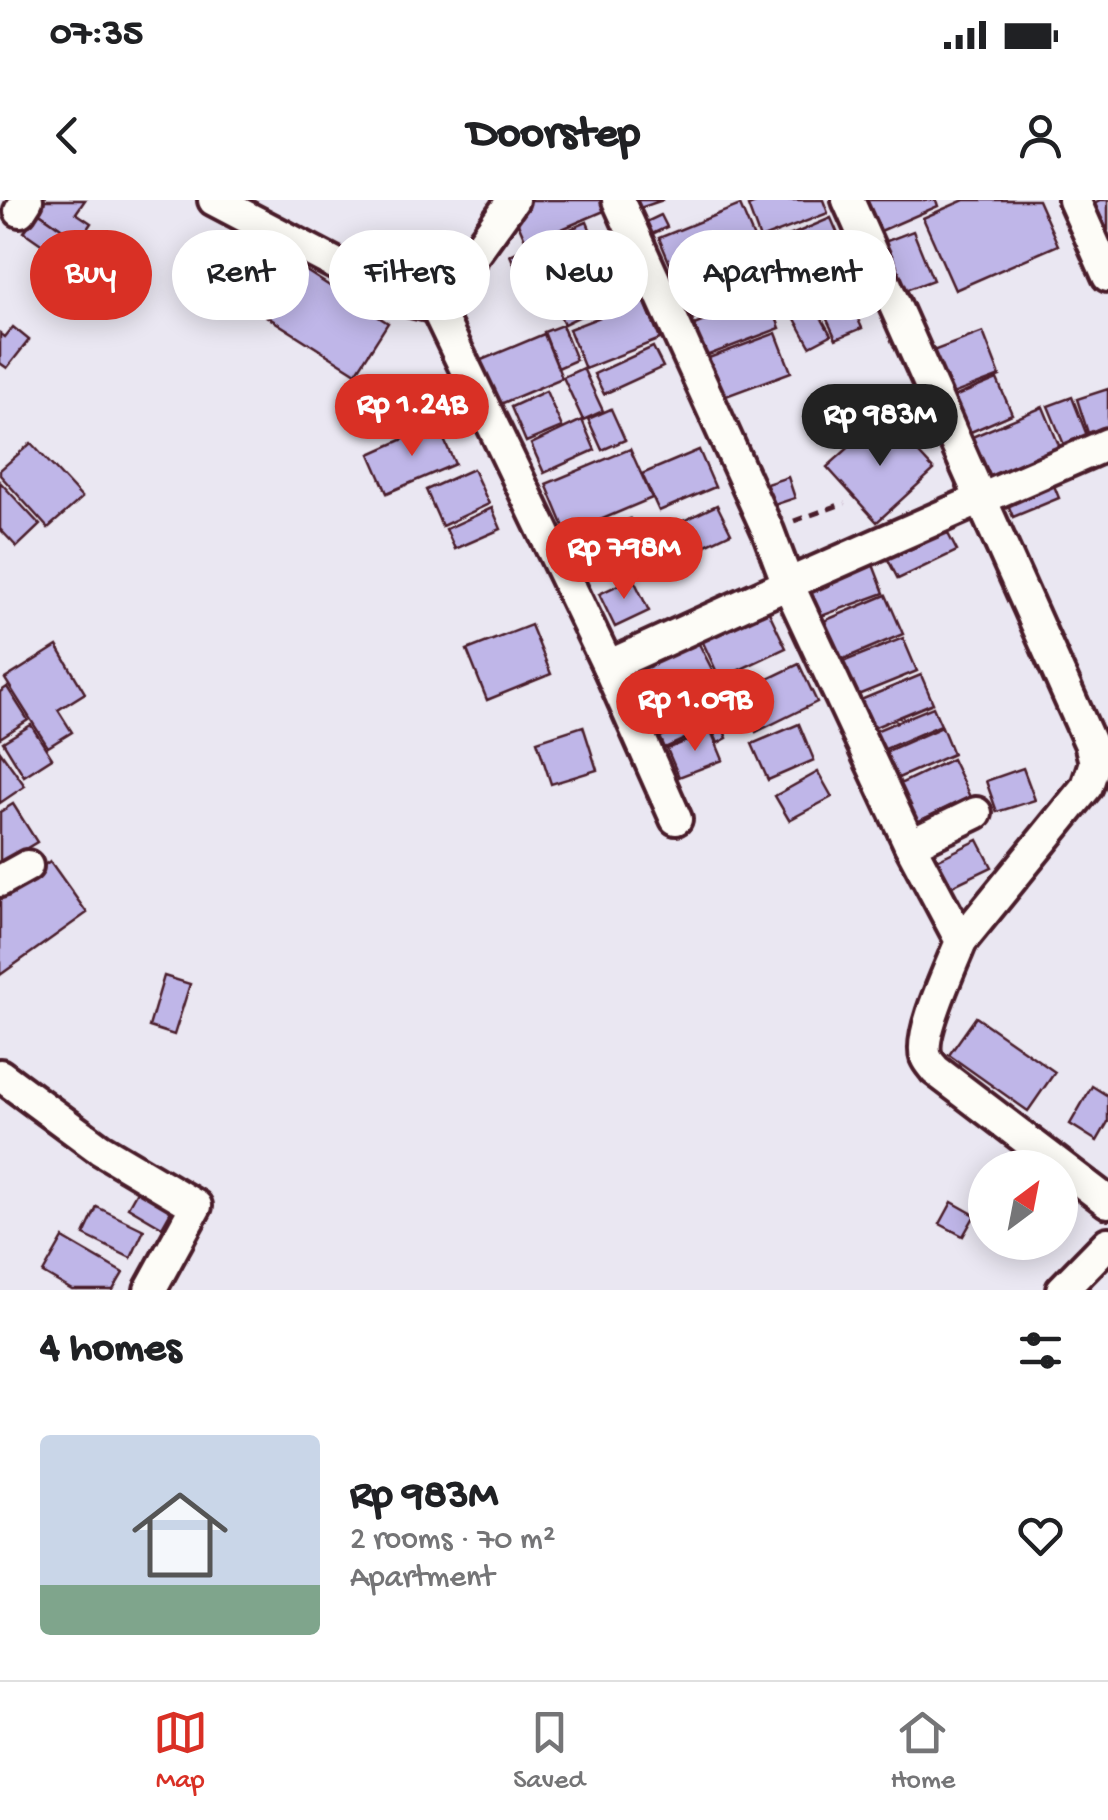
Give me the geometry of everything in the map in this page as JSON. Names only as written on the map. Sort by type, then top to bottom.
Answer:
[{"type":"street","points":[[214,200],[329,260]]},
{"type":"street","points":[[490,232],[513,200]]},
{"type":"street","points":[[618,200],[768,531],[788,584],[910,846],[961,941]]},
{"type":"street","points":[[848,200],[1090,742],[1095,762],[1087,786],[961,941],[925,1043],[926,1057],[935,1070],[1108,1202]]},
{"type":"street","points":[[1074,200],[1108,276]]},
{"type":"street","points":[[442,320],[608,666],[676,819]]},
{"type":"street","points":[[608,666],[1108,444]]},
{"type":"street","points":[[910,846],[976,812]]},
{"type":"street","points":[[0,881],[27,866]]},
{"type":"street","points":[[0,1075],[100,1150],[196,1206],[194,1216],[150,1290]]},
{"type":"street","points":[[1062,1290],[1108,1242]]},
{"type":"path","points":[[768,531],[845,502]]},
{"type":"building","points":[[40,200],[85,200],[76,213],[91,223],[86,230],[64,230],[34,209]]},
{"type":"building","points":[[528,200],[607,200],[611,208],[560,230],[521,230],[511,207]]},
{"type":"building","points":[[634,200],[663,200],[637,209]]},
{"type":"building","points":[[763,200],[823,200],[828,213],[784,230],[757,230],[748,206]]},
{"type":"building","points":[[936,200],[938,206],[875,230],[862,202]]},
{"type":"building","points":[[964,200],[1038,200],[1058,245],[955,290],[923,218]]},
{"type":"building","points":[[1108,200],[1108,231],[1094,203]]},
{"type":"building","points":[[740,205],[751,230],[679,230]]},
{"type":"building","points":[[38,212],[64,230],[30,230],[30,236],[24,232]]},
{"type":"building","points":[[661,215],[667,227],[650,235],[644,223]]},
{"type":"building","points":[[831,218],[836,230],[803,230]]},
{"type":"building","points":[[587,222],[590,230],[568,230]]},
{"type":"building","points":[[913,231],[933,280],[898,293],[896,238]]},
{"type":"building","points":[[668,234],[668,259],[659,238]]},
{"type":"building","points":[[309,273],[329,286],[329,320],[388,323],[356,373],[272,320],[309,320]]},
{"type":"building","points":[[648,310],[660,339],[585,369],[569,329],[592,320],[648,320]]},
{"type":"building","points":[[707,320],[777,320],[780,328],[706,356],[694,325]]},
{"type":"building","points":[[796,320],[822,320],[831,335],[810,346]]},
{"type":"building","points":[[827,320],[858,320],[862,328],[836,339]]},
{"type":"building","points":[[562,325],[576,360],[558,368],[544,332]]},
{"type":"building","points":[[13,327],[29,340],[7,368],[0,363],[0,333],[5,337]]},
{"type":"building","points":[[983,332],[1000,376],[942,398],[925,354]]},
{"type":"building","points":[[776,333],[791,372],[713,401],[698,362]]},
{"type":"building","points":[[544,334],[562,378],[498,405],[479,361]]},
{"type":"building","points":[[653,347],[663,367],[604,394],[594,374]]},
{"type":"building","points":[[583,368],[603,411],[583,420],[563,377]]},
{"type":"building","points":[[997,379],[1012,414],[957,438],[942,402]]},
{"type":"building","points":[[1108,389],[1108,426],[1088,433],[1077,399]]},
{"type":"building","points":[[546,391],[562,427],[526,442],[511,407]]},
{"type":"building","points":[[364,396],[374,419],[355,427],[345,404]]},
{"type":"building","points":[[1072,397],[1088,438],[1065,447],[1048,406]]},
{"type":"building","points":[[1043,407],[1061,450],[984,483],[965,440]]},
{"type":"building","points":[[611,409],[625,440],[602,450],[588,419]]},
{"type":"building","points":[[884,416],[934,470],[877,522],[827,467]]},
{"type":"building","points":[[582,420],[595,450],[544,473],[531,444]]},
{"type":"building","points":[[437,424],[455,464],[387,493],[370,454]]},
{"type":"building","points":[[31,443],[82,498],[48,528],[0,475],[0,470]]},
{"type":"building","points":[[630,449],[652,498],[567,534],[546,484]]},
{"type":"building","points":[[699,450],[715,487],[659,511],[642,474]]},
{"type":"building","points":[[473,469],[489,504],[442,526],[426,490]]},
{"type":"building","points":[[788,477],[795,498],[765,508],[757,487]]},
{"type":"building","points":[[1051,478],[1059,498],[1013,517],[1005,497]]},
{"type":"building","points":[[0,482],[40,525],[17,547],[0,529]]},
{"type":"building","points":[[717,505],[731,533],[674,560],[660,532]]},
{"type":"building","points":[[492,508],[501,529],[455,549],[446,529]]},
{"type":"building","points":[[630,519],[646,553],[587,579],[572,545]]},
{"type":"building","points":[[943,524],[957,551],[898,579],[884,552]]},
{"type":"building","points":[[872,562],[884,593],[808,621],[796,590]]},
{"type":"building","points":[[633,578],[649,611],[615,627],[599,594]]},
{"type":"building","points":[[886,595],[903,634],[829,665],[812,626]]},
{"type":"building","points":[[766,606],[786,648],[720,679],[700,636]]},
{"type":"building","points":[[531,625],[551,674],[487,700],[467,650]]},
{"type":"building","points":[[903,638],[917,671],[848,699],[835,665]]},
{"type":"building","points":[[697,640],[719,683],[641,721],[620,678]]},
{"type":"building","points":[[57,646],[85,693],[58,710],[72,732],[48,747],[5,679]]},
{"type":"building","points":[[799,664],[817,702],[756,732],[737,694]]},
{"type":"building","points":[[921,675],[933,703],[863,732],[851,704]]},
{"type":"building","points":[[7,687],[28,720],[0,738],[0,692]]},
{"type":"building","points":[[933,707],[941,725],[876,753],[868,734]]},
{"type":"building","points":[[716,712],[727,738],[718,743],[711,727],[665,748],[660,737]]},
{"type":"building","points":[[799,724],[814,760],[768,780],[752,744]]},
{"type":"building","points":[[31,725],[52,758],[24,776],[3,742]]},
{"type":"building","points":[[583,726],[597,770],[551,784],[537,741]]},
{"type":"building","points":[[942,727],[953,754],[889,782],[878,755]]},
{"type":"building","points":[[711,731],[723,760],[679,777],[667,749]]},
{"type":"building","points":[[0,751],[25,786],[0,803]]},
{"type":"building","points":[[952,759],[970,797],[905,828],[887,790]]},
{"type":"building","points":[[1023,768],[1035,800],[997,812],[986,781]]},
{"type":"building","points":[[818,772],[832,797],[789,820],[775,796]]},
{"type":"building","points":[[13,804],[37,842],[0,864],[0,812]]},
{"type":"building","points":[[978,840],[992,867],[950,887],[937,860]]},
{"type":"building","points":[[50,861],[87,913],[0,975],[0,897]]},
{"type":"building","points":[[164,976],[190,984],[174,1035],[149,1027]]},
{"type":"building","points":[[976,1017],[1055,1072],[1028,1111],[949,1055]]},
{"type":"building","points":[[1092,1086],[1108,1096],[1108,1122],[1097,1141],[1070,1124]]},
{"type":"building","points":[[141,1184],[175,1204],[162,1227],[128,1207]]},
{"type":"building","points":[[952,1202],[968,1211],[968,1227],[963,1236],[940,1224]]},
{"type":"building","points":[[97,1207],[144,1230],[131,1258],[84,1235]]},
{"type":"building","points":[[63,1238],[123,1273],[113,1290],[72,1290],[43,1273]]}]
